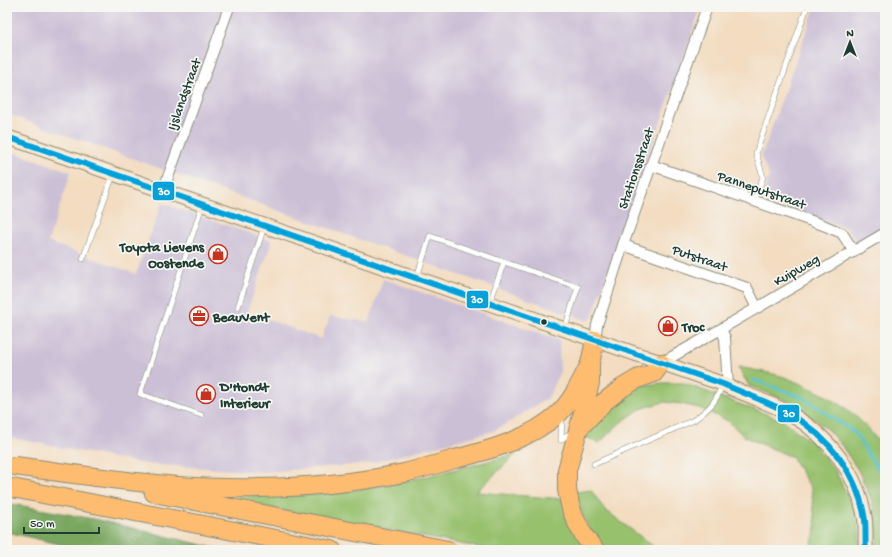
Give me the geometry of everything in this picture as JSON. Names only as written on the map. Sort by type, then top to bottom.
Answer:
[{"type":"highway","points":[[595,340],[590,364],[590,383],[567,470],[567,490],[571,509],[584,536],[595,550]]},
{"type":"highway","points":[[578,430],[604,402],[637,379],[654,373],[661,363]]},
{"type":"highway","points":[[11,466],[173,485],[224,488],[294,487],[359,480],[404,473],[471,455],[508,442],[532,432],[546,424],[570,401],[590,364]]},
{"type":"highway","points":[[11,466],[448,550]]},
{"type":"highway","points":[[7,487],[332,550]]},
{"type":"highway","points":[[212,527],[294,550]]},
{"type":"main road","points":[[7,137],[661,363],[725,386],[790,414],[819,434],[842,461],[858,488],[865,520],[866,550]]},
{"type":"street","name":"Ijslandstraat","points":[[163,191],[229,7]]},
{"type":"street","name":"Stationsstraat","points":[[595,340],[597,324],[623,245],[707,7]]},
{"type":"street","name":"Panneputstraat","points":[[651,165],[842,233],[854,252]]},
{"type":"street","name":"Kuipweg","points":[[661,363],[885,233]]},
{"type":"street","name":"Putstraat","points":[[623,245],[747,288],[757,308]]},
{"type":"street","points":[[721,329],[725,338],[728,378],[725,386]]},
{"type":"lane","points":[[754,202],[763,177],[756,153],[807,7]]},
{"type":"lane","points":[[83,259],[113,174]]},
{"type":"lane","points":[[201,415],[140,394],[203,205]]},
{"type":"lane","points":[[238,307],[264,226]]},
{"type":"lane","points":[[416,278],[430,236],[578,287],[564,329]]},
{"type":"lane","points":[[490,304],[504,262]]},
{"type":"lane","points":[[594,464],[694,420],[712,406],[725,386]]},
{"type":"lane","points":[[559,413],[562,418],[561,440],[567,435],[578,430]]},
{"type":"shaded area","points":[[7,7],[701,7],[592,317],[589,321],[7,114]]},
{"type":"shaded area","points":[[815,7],[885,7],[885,226],[857,243],[847,228],[762,199],[769,176],[761,157]]},
{"type":"shaded area","points":[[7,150],[71,172],[48,242],[136,274],[162,203],[272,241],[247,312],[321,339],[330,316],[369,322],[383,279],[559,340],[560,371],[548,398],[494,431],[366,464],[263,472],[146,464],[7,437]]},
{"type":"green space","points":[[738,367],[781,376],[826,396],[849,411],[878,441],[885,453],[885,550],[877,550],[877,528],[872,501],[858,470],[842,446],[828,430],[794,405],[749,386]]},
{"type":"green space","points":[[661,383],[683,383],[782,420],[812,442],[835,470],[855,511],[860,550],[810,550],[816,528],[811,488],[792,457],[745,437],[728,421],[702,409],[682,404],[664,402],[640,409],[620,423],[599,443],[586,437],[595,421],[617,400],[642,386]]},
{"type":"green space","points":[[516,454],[476,492],[563,499],[588,550],[492,550],[235,501],[239,496],[319,494],[378,486],[424,477]]},
{"type":"green space","points":[[591,490],[604,509],[654,547],[665,550],[607,550],[595,538],[583,517],[578,501],[576,492]]},
{"type":"green space","points":[[7,503],[99,520],[223,550],[85,550],[7,532]]},
{"type":"waterway","points":[[754,380],[804,398],[855,433],[883,477],[885,484]]},
{"type":"transit line","name":"30","points":[[7,137],[723,384],[774,406],[804,423],[840,458],[856,487],[861,503],[865,520],[866,550]]},
{"type":"place","name":"Toyota Lievens Oostende","points":[[218,254]]},
{"type":"place","name":"BeauVent","points":[[199,316]]},
{"type":"place","name":"Troc","points":[[668,326]]},
{"type":"place","name":"D'Hondt Interieur","points":[[206,394]]}]
